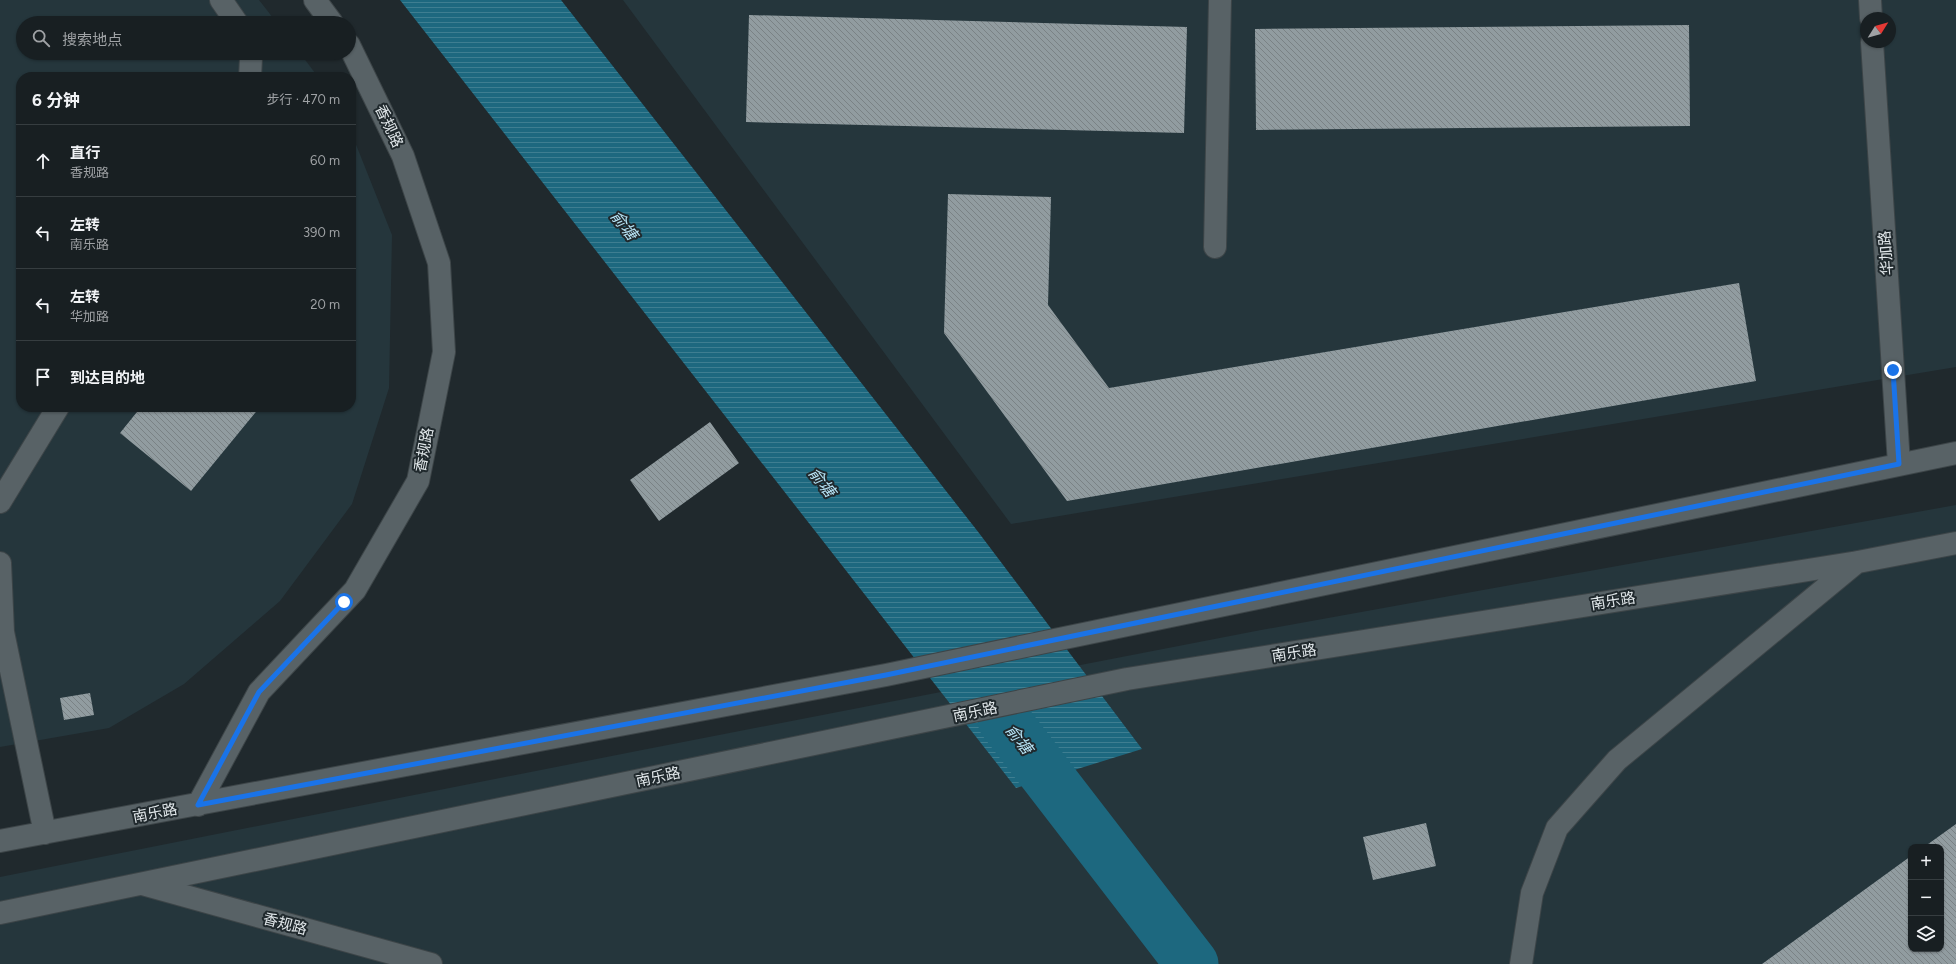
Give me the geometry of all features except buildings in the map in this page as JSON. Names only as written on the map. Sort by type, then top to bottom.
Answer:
[{"type":"street","points":[[221,0],[232,16]]},
{"type":"street","points":[[315,0],[327,16]]},
{"type":"street","points":[[1214,247],[1220,0]]},
{"type":"street","points":[[1870,0],[1871,12]]},
{"type":"street","name":"华加路","points":[[1872,48],[1899,464]]},
{"type":"street","name":"香规路","points":[[198,805],[259,692],[355,590],[418,481],[444,352],[439,263],[403,156],[356,59]]},
{"type":"street","points":[[250,72],[251,60]]},
{"type":"street","points":[[0,502],[55,412]]},
{"type":"street","name":"南乐路","points":[[0,841],[886,675],[1956,453]]},
{"type":"street","name":"南乐路","points":[[0,913],[139,883],[1127,680],[1858,562],[1956,543]]},
{"type":"street","points":[[1520,964],[1532,893],[1557,828],[1616,760],[1858,562]]},
{"type":"street","points":[[0,564],[2,632],[45,833]]},
{"type":"street","name":"香规路","points":[[139,883],[431,964]]},
{"type":"shaded area","points":[[0,0],[259,0],[272,16],[16,16],[16,60],[305,60],[314,72],[16,72],[16,412],[356,412],[356,145],[392,235],[389,388],[352,504],[280,601],[184,684],[109,728],[0,747]]},
{"type":"shaded area","points":[[623,0],[1956,0],[1956,367],[1011,524]]},
{"type":"shaded area","points":[[1956,505],[1956,964],[0,964],[0,877],[637,751],[1261,630]]},
{"type":"water","points":[[400,0],[561,0],[979,533],[1142,749],[1016,788]]},
{"type":"waterway","name":"俞塘","points":[[1004,720],[1192,964]]},
{"type":"route","points":[[344,602],[259,692],[198,805],[886,675],[1899,464],[1893,370]]}]
